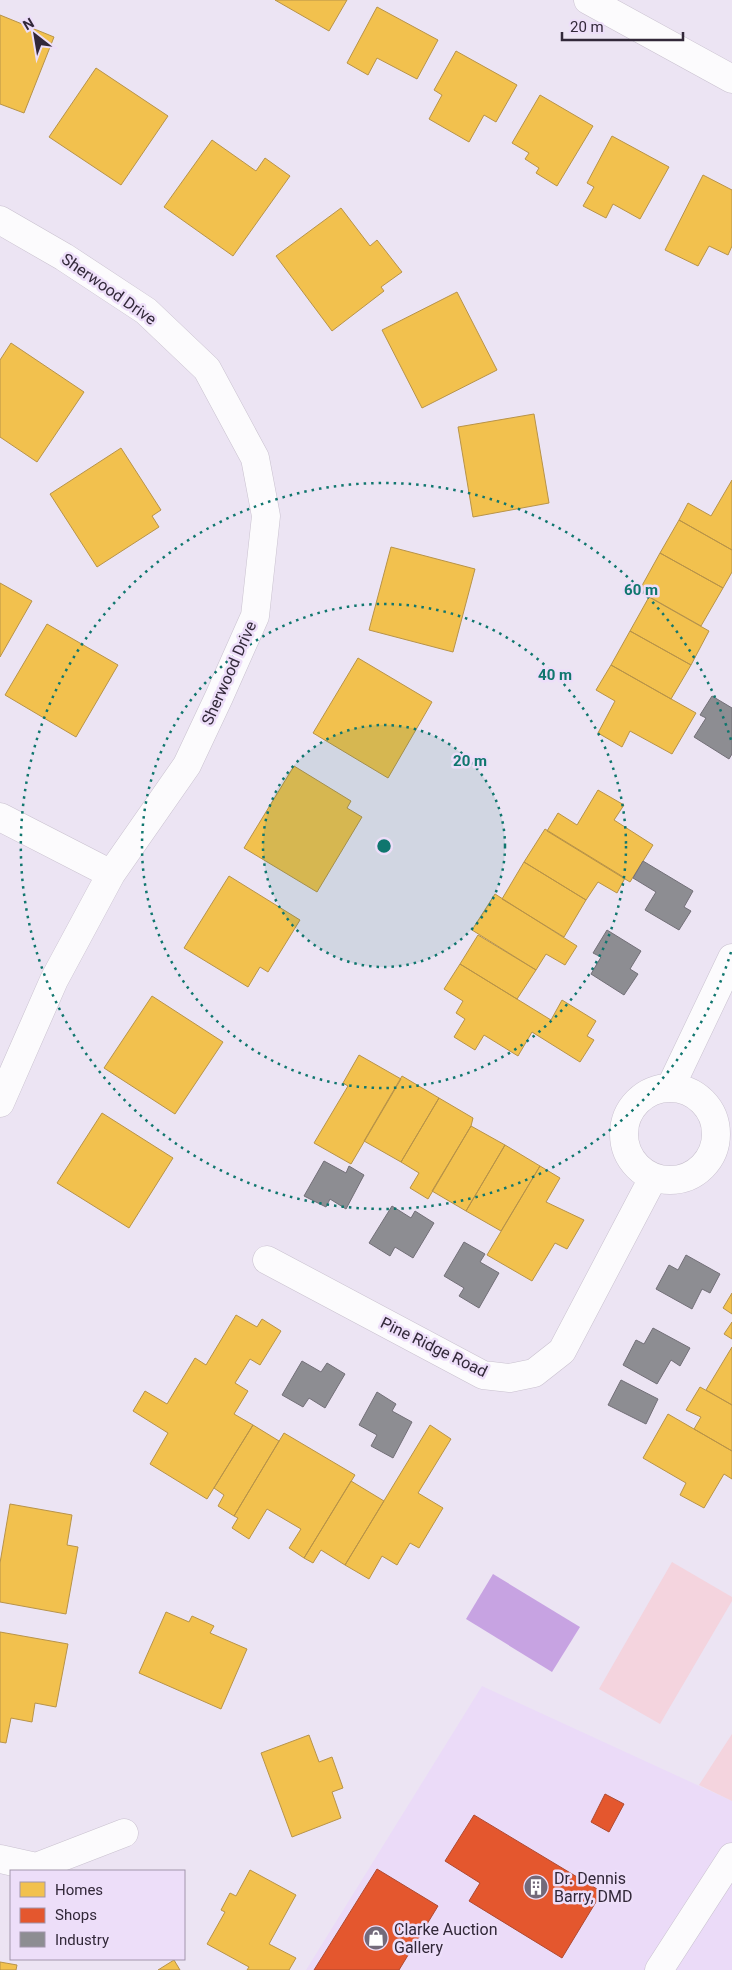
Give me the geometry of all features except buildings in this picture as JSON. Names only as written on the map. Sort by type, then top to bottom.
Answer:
[{"type":"street","points":[[588,0],[732,79]]},
{"type":"street","name":"Sherwood Drive","points":[[0,220],[64,257],[146,311],[208,369],[255,458],[266,516],[255,616],[187,765],[111,874],[54,980],[0,1103]]},
{"type":"street","points":[[0,817],[111,874]]},
{"type":"street","points":[[670,1088],[732,958]]},
{"type":"street","points":[[678,1087],[706,1103],[715,1118],[717,1134],[724,1142],[696,1173],[675,1181],[653,1178],[634,1164],[624,1142],[624,1124],[630,1109],[642,1096],[654,1090],[678,1087]]},
{"type":"street","name":"Pine Ridge Road","points":[[267,1260],[483,1375],[510,1378],[534,1373],[562,1351],[653,1178]]},
{"type":"street","points":[[0,1859],[36,1867],[124,1833]]},
{"type":"street","points":[[659,1970],[732,1857]]},
{"type":"shaded area","points":[[672,1562],[732,1597],[732,1601],[660,1724],[599,1689]]},
{"type":"shaded area","points":[[493,1574],[580,1627],[552,1672],[466,1619]]},
{"type":"shaded area","points":[[482,1686],[732,1801],[732,1970],[306,1970]]},
{"type":"shaded area","points":[[732,1734],[732,1801],[699,1785]]},
{"type":"place","name":"Dr. Dennis Barry, DMD","points":[[536,1887]]},
{"type":"place","name":"Clarke Auction Gallery","points":[[376,1938]]}]
